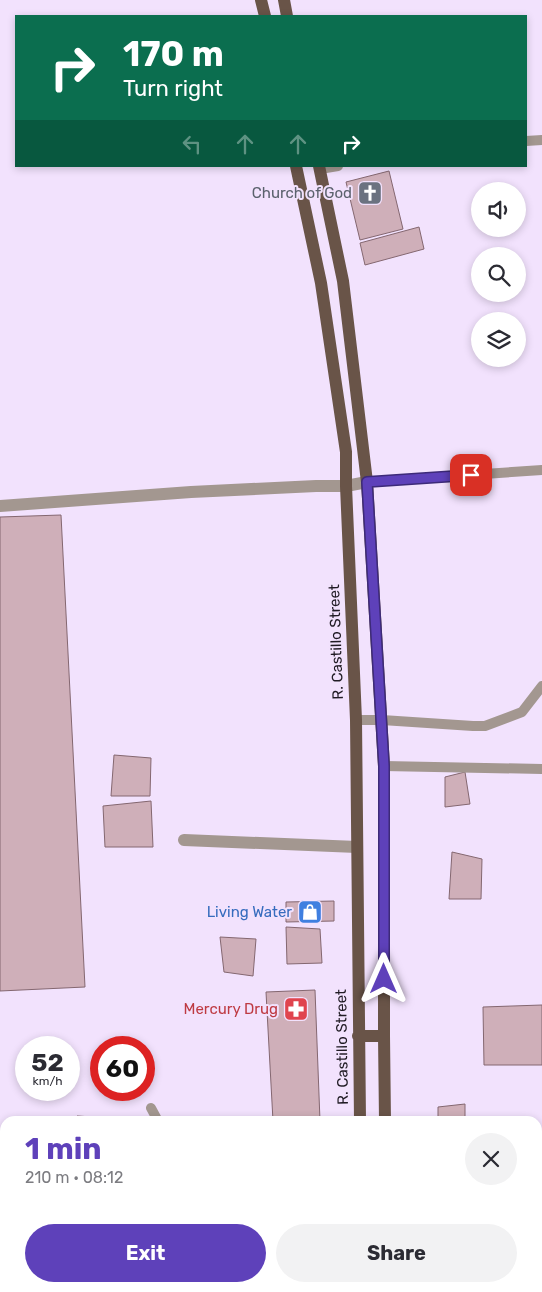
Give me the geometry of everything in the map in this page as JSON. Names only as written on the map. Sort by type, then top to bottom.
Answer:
[{"type":"main road","points":[[261,0],[265,15]]},
{"type":"main road","points":[[284,0],[287,15]]},
{"type":"main road","name":"R. Castillo Street","points":[[296,167],[321,283],[346,452],[356,720],[360,1116]]},
{"type":"main road","points":[[319,168],[343,281],[367,482],[384,766],[385,1116]]},
{"type":"main road","points":[[358,1036],[384,1036]]},
{"type":"street","points":[[0,506],[191,492],[346,486],[367,482]]},
{"type":"street","points":[[184,840],[357,847]]},
{"type":"lane","points":[[527,141],[542,140]]},
{"type":"lane","points":[[367,482],[542,470]]},
{"type":"lane","points":[[356,720],[486,726],[522,712],[542,686]]},
{"type":"lane","points":[[384,766],[542,769]]},
{"type":"lane","points":[[151,1108],[155,1116]]},
{"type":"building","points":[[389,171],[403,229],[360,240],[346,182]]},
{"type":"building","points":[[419,227],[424,249],[365,265],[360,243]]},
{"type":"building","points":[[61,515],[85,987],[0,991],[0,517]]},
{"type":"building","points":[[114,755],[151,758],[150,796],[111,796]]},
{"type":"building","points":[[465,772],[470,804],[445,807],[445,777]]},
{"type":"building","points":[[151,801],[153,847],[105,847],[103,806]]},
{"type":"building","points":[[452,852],[482,859],[481,899],[449,899]]},
{"type":"building","name":"Living Water","points":[[334,901],[334,921],[286,922],[286,902]]},
{"type":"building","points":[[286,927],[320,929],[322,963],[287,964]]},
{"type":"building","points":[[220,937],[256,939],[253,976],[224,972]]},
{"type":"building","points":[[315,990],[320,1116],[273,1116],[266,992]]},
{"type":"building","points":[[542,1005],[542,1065],[484,1065],[483,1007]]},
{"type":"building","points":[[465,1104],[465,1116],[438,1116],[438,1107]]},
{"type":"place","name":"Church of God","points":[[370,193]]},
{"type":"place","name":"Living Water","points":[[310,912]]},
{"type":"place","name":"Mercury Drug","points":[[296,1009]]},
{"type":"route","points":[[384,979],[384,766],[367,482],[471,475]]}]
